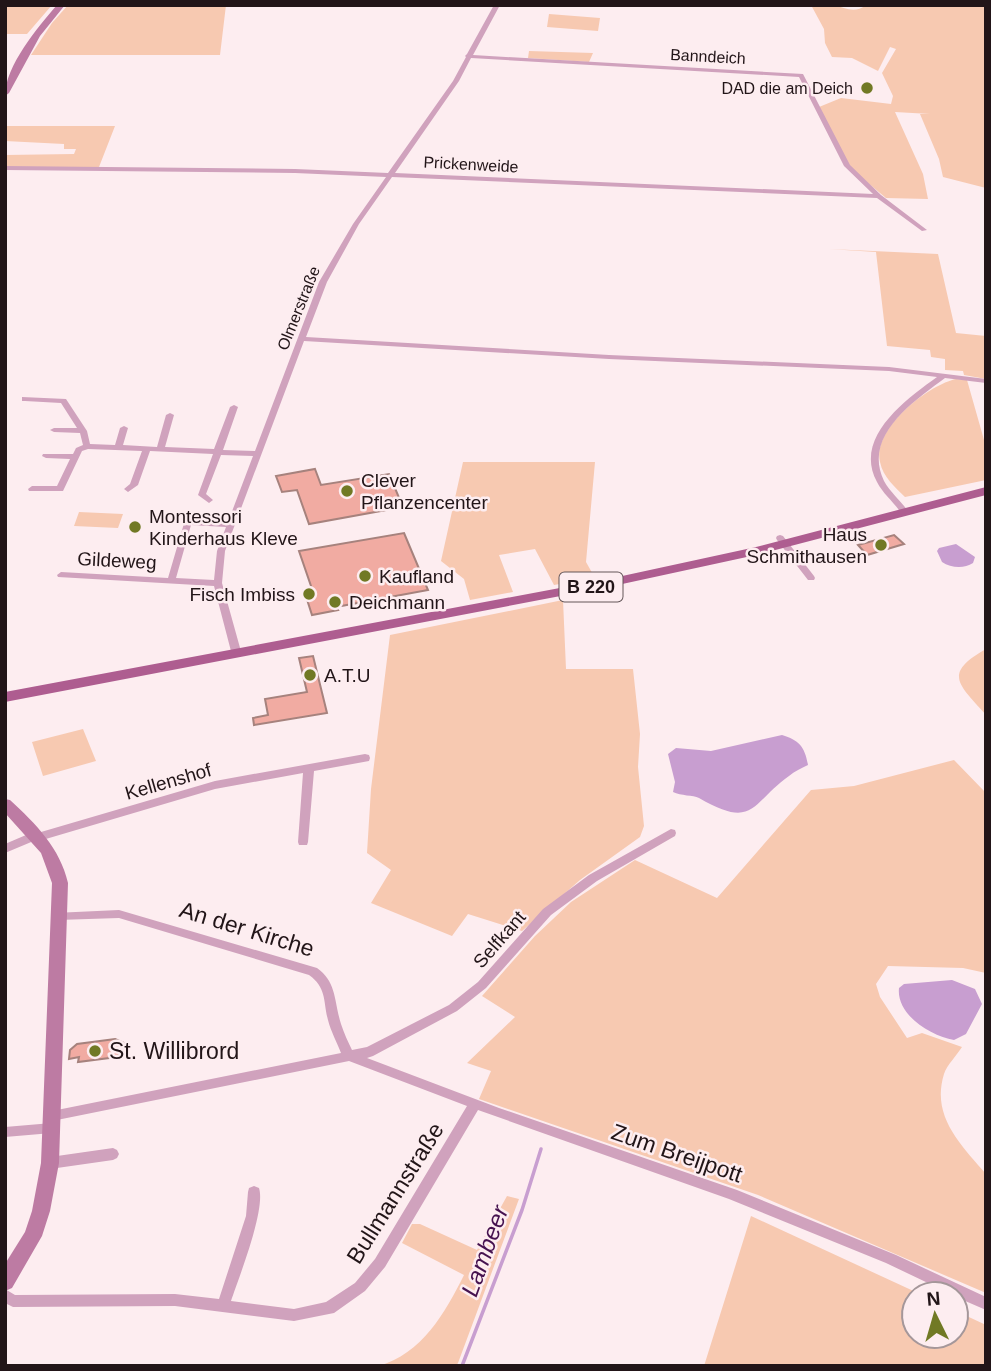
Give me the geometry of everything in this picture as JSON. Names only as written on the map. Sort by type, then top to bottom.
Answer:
[{"type":"main road","name":"B 220","points":[[5,697],[601,585],[986,491]]},
{"type":"street","points":[[5,93],[36,35],[61,5]]},
{"type":"street","name":"Olmerstraße","points":[[237,655],[218,583],[221,551],[323,282],[339,252],[390,174],[456,80],[497,5]]},
{"type":"street","name":"Banndeich","points":[[468,56],[801,75],[847,166],[879,196]]},
{"type":"street","name":"Prickenweide","points":[[5,168],[197,168],[390,174],[879,196]]},
{"type":"street","points":[[879,196],[924,229]]},
{"type":"street","points":[[302,339],[609,357],[889,369],[986,381]]},
{"type":"street","points":[[904,511],[879,481],[874,463],[875,446],[891,419],[912,398],[945,375]]},
{"type":"street","points":[[25,399],[63,401],[83,431],[87,446]]},
{"type":"street","points":[[209,500],[202,495],[215,457],[220,452],[234,407]]},
{"type":"street","points":[[160,450],[170,415]]},
{"type":"street","points":[[118,448],[124,428]]},
{"type":"street","points":[[54,430],[83,431]]},
{"type":"street","points":[[32,489],[60,489],[79,450],[87,446],[259,454]]},
{"type":"street","points":[[128,489],[134,485],[147,449]]},
{"type":"street","points":[[46,456],[75,457]]},
{"type":"street","name":"Gildeweg","points":[[171,581],[188,522],[231,525]]},
{"type":"street","points":[[782,541],[811,578]]},
{"type":"street","name":"Gildeweg","points":[[61,575],[218,583]]},
{"type":"street","name":"Kellenshof","points":[[5,849],[38,836],[215,785],[365,758]]},
{"type":"street","points":[[303,842],[309,767]]},
{"type":"street","points":[[5,804],[38,836],[58,867],[60,883],[50,1163],[41,1211],[33,1236],[5,1282]]},
{"type":"street","name":"Selfkant","points":[[348,1056],[369,1052],[453,1008],[482,985],[547,912],[593,878],[671,833]]},
{"type":"street","name":"An der Kirche","points":[[58,916],[119,914],[313,971],[323,977],[330,988],[334,1020],[348,1056]]},
{"type":"street","points":[[5,1132],[348,1056]]},
{"type":"street","name":"Zum Breijpott","points":[[348,1056],[475,1104],[732,1194],[891,1259],[986,1304]]},
{"type":"street","name":"Bullmannstraße","points":[[5,1296],[13,1301],[164,1299],[293,1315],[329,1308],[360,1287],[380,1263],[475,1104]]},
{"type":"street","points":[[50,1163],[113,1154]]},
{"type":"street","points":[[223,1306],[252,1216],[254,1192]]},
{"type":"shaded area","points":[[5,5],[52,5],[27,34],[5,34]]},
{"type":"shaded area","points":[[68,5],[226,5],[220,55],[31,55],[52,23]]},
{"type":"shaded area","points":[[811,5],[834,5],[854,10],[866,5],[986,5],[986,188],[943,177],[939,159],[920,114],[930,114],[895,112],[923,174],[928,199],[886,198],[850,168],[819,107],[841,98],[891,104],[893,96],[882,73],[896,49],[890,47],[878,71],[852,58],[832,57],[825,43],[824,29]]},
{"type":"shaded area","points":[[549,14],[600,18],[598,31],[547,27]]},
{"type":"shaded area","points":[[529,51],[593,53],[589,62],[528,58]]},
{"type":"shaded area","points":[[5,126],[115,126],[99,167],[5,167],[5,155],[74,154],[76,149],[64,149],[64,144],[5,141]]},
{"type":"shaded area","points":[[829,249],[938,254],[956,333],[986,336],[986,379],[964,375],[963,371],[945,370],[945,359],[931,357],[930,350],[887,346],[876,252]]},
{"type":"shaded area","points":[[956,379],[967,380],[986,447],[986,480],[905,497],[890,481],[880,462],[880,449],[885,436],[904,410],[931,390]]},
{"type":"shaded area","points":[[463,462],[595,462],[586,562],[595,578],[554,585],[535,549],[499,555],[513,592],[470,600],[464,579],[441,561]]},
{"type":"shaded area","points":[[79,512],[123,514],[118,528],[74,526]]},
{"type":"shaded area","points":[[956,544],[975,557],[973,563],[958,567],[942,562],[937,551],[939,548]]},
{"type":"shaded area","points":[[563,600],[566,669],[633,669],[640,734],[638,767],[644,826],[640,837],[580,880],[522,931],[468,914],[452,936],[371,903],[391,870],[367,853],[371,789],[390,635]]},
{"type":"shaded area","points":[[986,649],[986,715],[959,680],[964,666]]},
{"type":"shaded area","points":[[83,729],[96,761],[43,776],[32,742]]},
{"type":"shaded area","points":[[782,735],[800,745],[808,765],[791,774],[750,810],[731,812],[696,797],[673,792],[675,782],[668,754],[676,748],[711,751]]},
{"type":"shaded area","points":[[954,760],[986,793],[986,973],[963,968],[888,966],[876,984],[880,997],[907,1038],[922,1033],[962,1047],[944,1074],[941,1103],[950,1128],[986,1174],[986,1293],[970,1286],[970,1280],[956,1280],[758,1195],[479,1099],[491,1071],[467,1063],[515,1017],[482,996],[535,936],[571,902],[635,860],[717,898],[811,790],[854,786]]},
{"type":"shaded area","points":[[952,980],[975,989],[982,1004],[966,1034],[954,1040],[935,1034],[917,1023],[903,1007],[899,988],[904,984]]},
{"type":"shaded area","points":[[507,1196],[519,1199],[456,1366],[378,1366],[394,1360],[420,1342],[449,1304],[464,1275],[402,1243],[412,1224],[420,1224],[477,1250]]},
{"type":"shaded area","points":[[751,1216],[900,1285],[900,1350],[970,1350],[970,1318],[986,1325],[986,1366],[704,1366]]},
{"type":"building","name":"Clever Pflanzencenter","points":[[315,469],[321,485],[389,474],[403,507],[309,524],[297,490],[282,492],[276,476]]},
{"type":"building","name":"Kaufland","points":[[404,533],[428,590],[336,607],[338,610],[312,615],[304,590],[312,589],[299,551]]},
{"type":"building","name":"Haus Schmithausen","points":[[894,535],[904,544],[867,555],[858,545]]},
{"type":"building","name":"A.T.U","points":[[313,656],[327,713],[254,725],[253,718],[268,715],[265,699],[307,692],[299,658]]},
{"type":"building","name":"St. Willibrord","points":[[115,1039],[124,1043],[125,1047],[117,1057],[78,1062],[79,1057],[69,1059],[70,1050],[77,1044]]},
{"type":"waterway","name":"Lambeer","points":[[462,1366],[522,1210],[541,1149]]},
{"type":"place","name":"DAD die am Deich","points":[[867,88]]},
{"type":"place","name":"Clever Pflanzencenter","points":[[347,491]]},
{"type":"place","name":"Montessori Kinderhaus Kleve","points":[[135,527]]},
{"type":"place","name":"Haus Schmithausen","points":[[881,545]]},
{"type":"place","name":"Kaufland","points":[[365,576]]},
{"type":"place","name":"Fisch Imbiss","points":[[309,594]]},
{"type":"place","name":"Deichmann","points":[[335,602]]},
{"type":"place","name":"A.T.U","points":[[310,675]]},
{"type":"place","name":"St. Willibrord","points":[[95,1051]]}]
